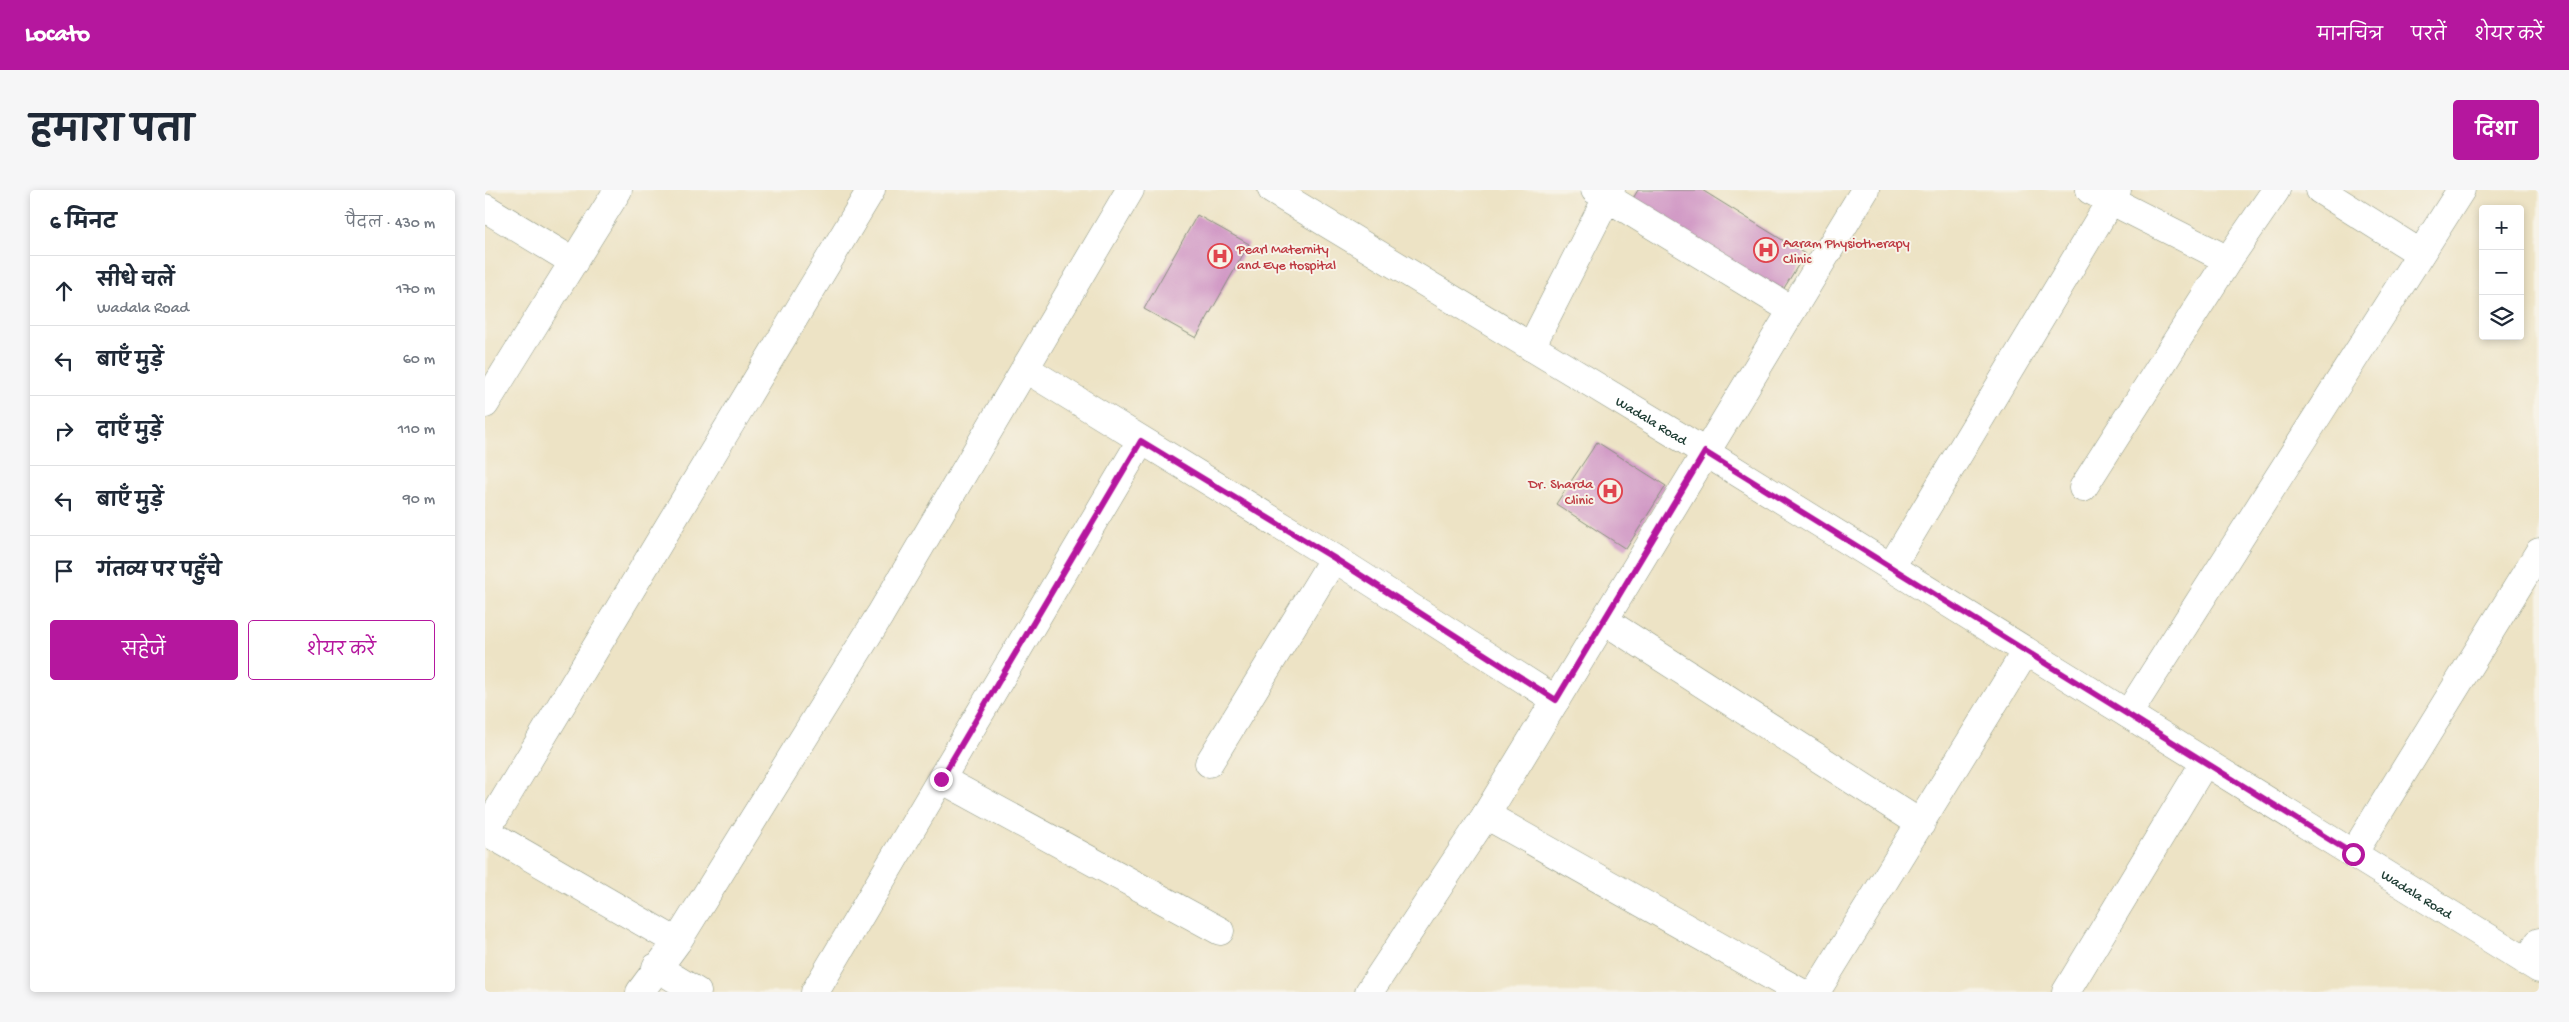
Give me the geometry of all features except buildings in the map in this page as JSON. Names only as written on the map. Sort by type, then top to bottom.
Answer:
[{"type":"street","points":[[485,404],[618,190]]},
{"type":"street","points":[[677,942],[485,832],[871,190]]},
{"type":"street","points":[[640,992],[656,967],[677,942],[879,615],[1130,190]]},
{"type":"street","name":"Wadala Road","points":[[1272,190],[1705,452],[2353,854],[2535,958]]},
{"type":"street","points":[[1369,992],[1486,816],[1865,190]]},
{"type":"street","points":[[2083,488],[2276,190]]},
{"type":"street","points":[[2320,190],[2421,254]]},
{"type":"street","points":[[2128,714],[2461,190]]},
{"type":"street","points":[[1531,347],[1604,192],[1792,310]]},
{"type":"street","points":[[1891,567],[2106,194],[2229,260]]},
{"type":"street","points":[[485,208],[574,262]]},
{"type":"street","points":[[1026,369],[1334,558],[1556,700]]},
{"type":"street","points":[[815,992],[1141,441]]},
{"type":"street","points":[[2353,854],[2539,552]]},
{"type":"street","points":[[1209,764],[1334,558]]},
{"type":"street","points":[[1605,621],[1921,824]]},
{"type":"street","points":[[1815,992],[1921,824],[2026,650]]},
{"type":"street","points":[[2067,992],[2205,762]]},
{"type":"street","points":[[941,779],[1220,931]]},
{"type":"street","points":[[1486,816],[1800,992]]},
{"type":"street","points":[[656,967],[697,992]]},
{"type":"place","name":"Aaram Physiotherapy Clinic","points":[[1766,250]]},
{"type":"place","name":"Pearl Maternity and Eye Hospital","points":[[1220,256]]},
{"type":"place","name":"Dr. Sharda Clinic","points":[[1610,491]]},
{"type":"route","points":[[941,779],[1141,441],[1334,558],[1556,700],[1705,452],[2353,854]]}]
